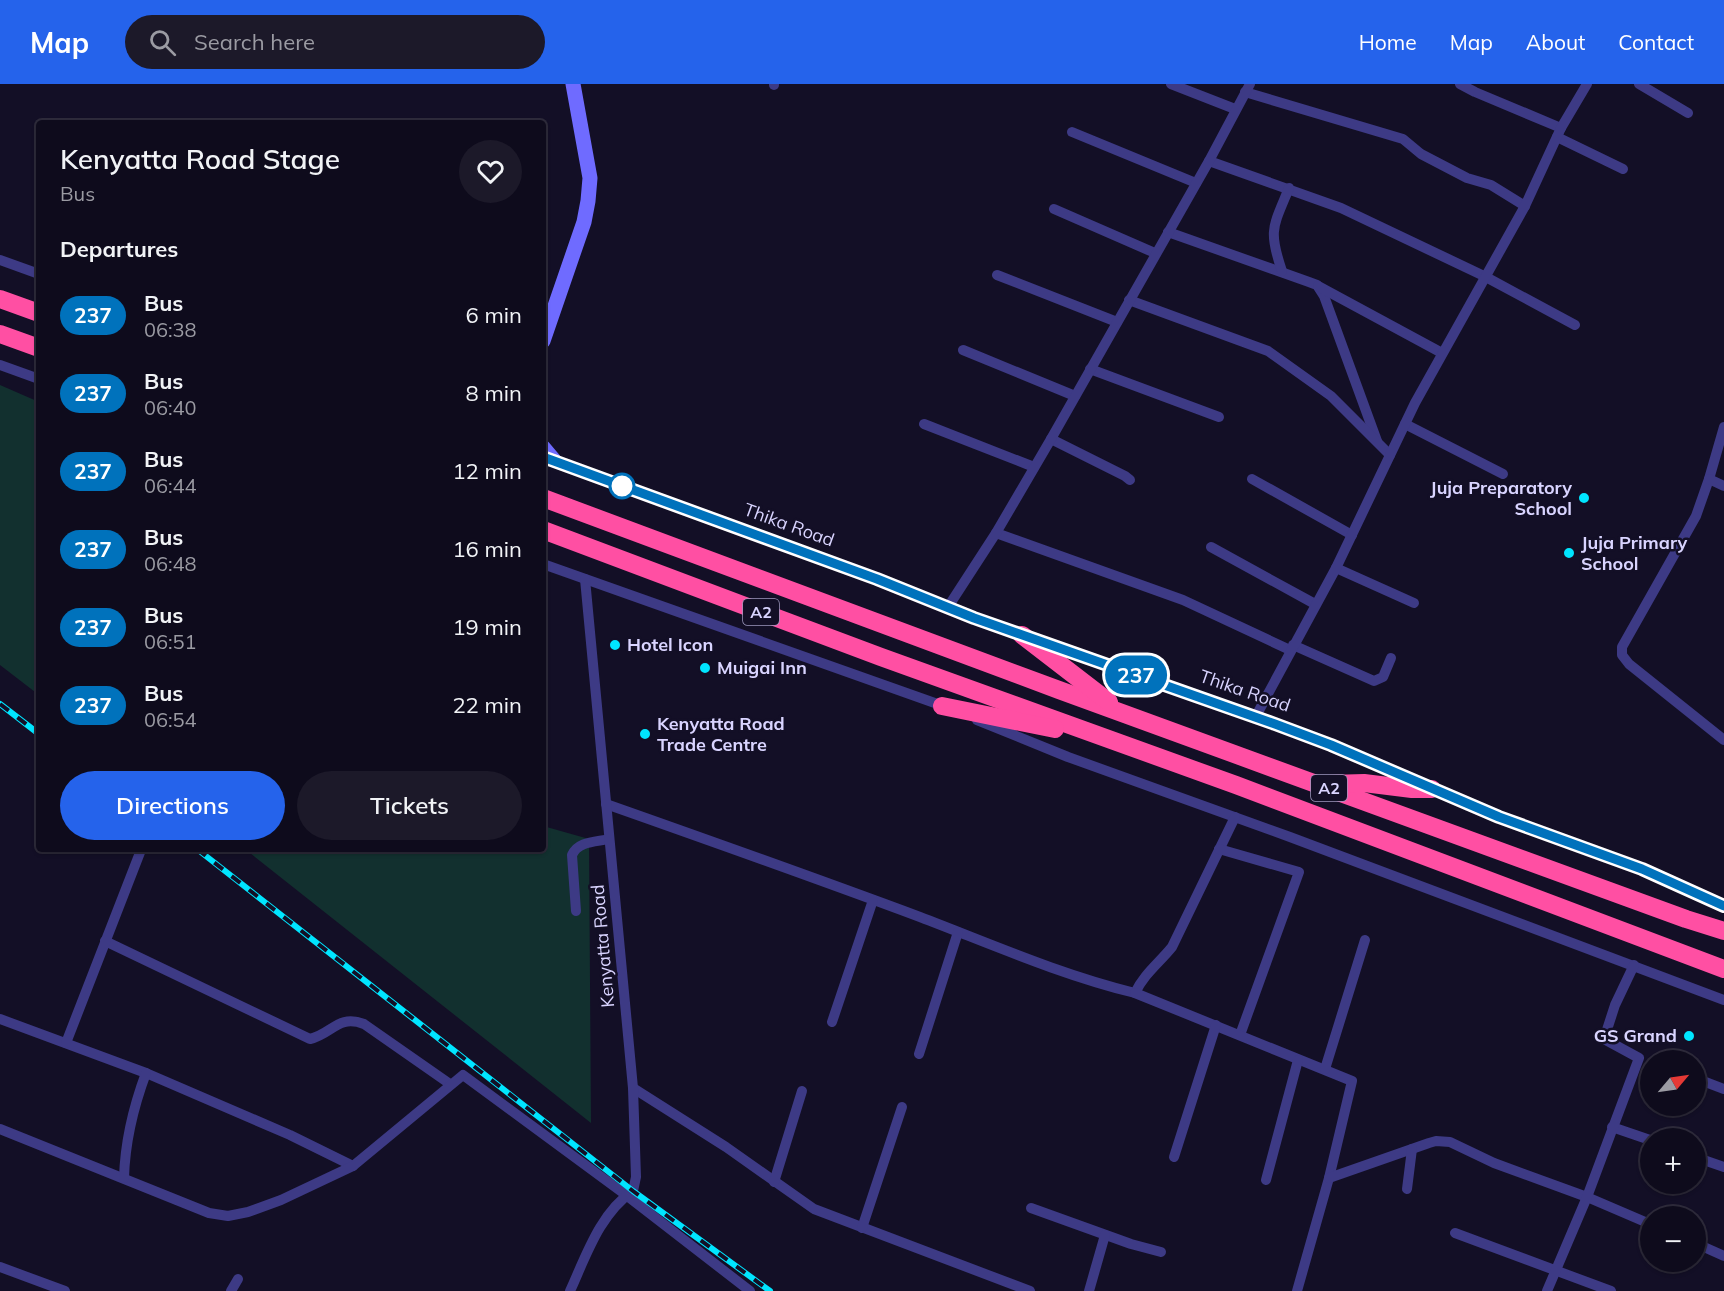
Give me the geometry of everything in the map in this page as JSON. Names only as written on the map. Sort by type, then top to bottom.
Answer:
[{"type":"highway","points":[[0,299],[36,312]]},
{"type":"highway","points":[[0,334],[36,347]]},
{"type":"highway","name":"A2","points":[[546,499],[1122,713],[1724,931]]},
{"type":"highway","name":"A2","points":[[546,531],[1724,969]]},
{"type":"highway","points":[[1022,635],[1122,713]]},
{"type":"highway","points":[[942,706],[1104,738]]},
{"type":"highway","points":[[1318,784],[1364,783],[1432,789]]},
{"type":"main road","points":[[546,332],[584,222],[588,201],[590,178],[573,84]]},
{"type":"street","points":[[1171,84],[1234,109]]},
{"type":"street","points":[[1460,84],[1559,133],[1623,169]]},
{"type":"street","points":[[1256,717],[1336,568],[1442,353],[1525,206],[1559,133],[1587,84]]},
{"type":"street","points":[[1639,84],[1688,113]]},
{"type":"street","points":[[948,607],[996,533],[1051,439],[1209,161],[1234,109],[1247,88],[1403,139],[1421,154],[1467,178],[1491,185],[1525,206]]},
{"type":"street","points":[[1072,132],[1196,183]]},
{"type":"street","points":[[1209,161],[1289,188],[1359,216],[1484,276],[1575,325]]},
{"type":"street","points":[[1282,271],[1275,250],[1274,225],[1289,188]]},
{"type":"street","points":[[1054,209],[1155,253]]},
{"type":"street","points":[[1168,232],[1317,285],[1442,353]]},
{"type":"street","points":[[0,260],[36,272]]},
{"type":"street","points":[[997,275],[1117,322]]},
{"type":"street","points":[[1317,285],[1324,296],[1377,441]]},
{"type":"street","points":[[1129,300],[1268,351],[1331,396],[1390,455]]},
{"type":"street","points":[[963,350],[1075,396]]},
{"type":"street","points":[[0,365],[36,378]]},
{"type":"street","points":[[1090,369],[1219,417]]},
{"type":"street","points":[[924,424],[1034,467]]},
{"type":"street","points":[[1405,424],[1503,474]]},
{"type":"street","points":[[1724,427],[1696,516],[1622,647],[1622,655],[1629,664],[1724,740]]},
{"type":"street","points":[[1051,439],[1130,480]]},
{"type":"street","name":"Thika Road","points":[[548,458],[1022,635],[1331,745],[1499,817],[1642,869],[1724,906]]},
{"type":"street","points":[[1252,479],[1352,535]]},
{"type":"street","points":[[1709,479],[1724,486]]},
{"type":"street","points":[[996,533],[1183,600],[1374,681],[1383,677],[1391,657]]},
{"type":"street","points":[[1212,547],[1315,604]]},
{"type":"street","points":[[546,565],[942,706],[1068,757],[1724,1000]]},
{"type":"street","points":[[1336,568],[1414,603]]},
{"type":"street","name":"Kenyatta Road","points":[[570,1291],[601,1226],[618,1202],[633,1191],[636,1177],[633,1088],[585,579]]},
{"type":"street","points":[[606,804],[1041,963],[1107,986],[1135,993],[1352,1081],[1329,1178],[1297,1291]]},
{"type":"street","points":[[1135,993],[1146,973],[1157,965],[1172,947],[1235,817]]},
{"type":"street","points":[[576,911],[572,855],[574,848],[609,839]]},
{"type":"street","points":[[1219,849],[1299,872],[1240,1035]]},
{"type":"street","points":[[66,1043],[140,852]]},
{"type":"street","points":[[832,1022],[873,900]]},
{"type":"street","points":[[919,1054],[958,932]]},
{"type":"street","points":[[1325,1069],[1365,940]]},
{"type":"street","points":[[105,941],[310,1039],[320,1036],[336,1024],[345,1021],[354,1020],[364,1024],[450,1084]]},
{"type":"street","points":[[1547,1291],[1587,1197],[1639,1058],[1604,1039],[1615,1005],[1634,965]]},
{"type":"street","points":[[0,1019],[146,1073],[290,1135],[353,1166]]},
{"type":"street","points":[[1174,1157],[1216,1025]]},
{"type":"street","points":[[1266,1180],[1298,1060]]},
{"type":"street","points":[[124,1178],[129,1123],[146,1073]]},
{"type":"street","points":[[0,1129],[209,1213],[228,1216],[248,1212],[281,1200],[353,1166],[463,1075],[626,1195],[750,1291]]},
{"type":"street","points":[[1706,1082],[1724,1089]]},
{"type":"street","points":[[633,1088],[726,1147],[814,1209],[1030,1291]]},
{"type":"street","points":[[774,1182],[802,1091]]},
{"type":"street","points":[[862,1228],[903,1107]]},
{"type":"street","points":[[1612,1127],[1640,1137]]},
{"type":"street","points":[[1329,1178],[1436,1141],[1450,1142],[1494,1163],[1587,1197],[1640,1220]]},
{"type":"street","points":[[1407,1189],[1412,1149]]},
{"type":"street","points":[[1706,1161],[1724,1167]]},
{"type":"street","points":[[1031,1208],[1105,1235],[1161,1252]]},
{"type":"street","points":[[1455,1233],[1611,1291]]},
{"type":"street","points":[[1089,1291],[1105,1235]]},
{"type":"street","points":[[1706,1248],[1724,1256]]},
{"type":"street","points":[[1,1269],[65,1291]]},
{"type":"street","points":[[231,1291],[238,1279]]},
{"type":"green space","points":[[0,385],[36,401],[36,693],[0,665]]},
{"type":"green space","points":[[546,827],[589,839],[591,1123],[249,852],[546,852]]},
{"type":"railway","points":[[0,704],[36,732]]},
{"type":"railway","points":[[201,852],[633,1191],[770,1291]]},
{"type":"bus line","name":"237","points":[[546,458],[877,579],[974,618],[1331,745],[1499,817],[1642,869],[1724,906]]},
{"type":"place","name":"Juja Preparatory School","points":[[1584,498]]},
{"type":"place","name":"Juja Primary School","points":[[1569,553]]},
{"type":"place","name":"Hotel Icon","points":[[615,645]]},
{"type":"place","name":"Muigai Inn","points":[[705,668]]},
{"type":"place","name":"Kenyatta Road Trade Centre","points":[[645,734]]},
{"type":"place","name":"GS Grand","points":[[1689,1036]]}]
